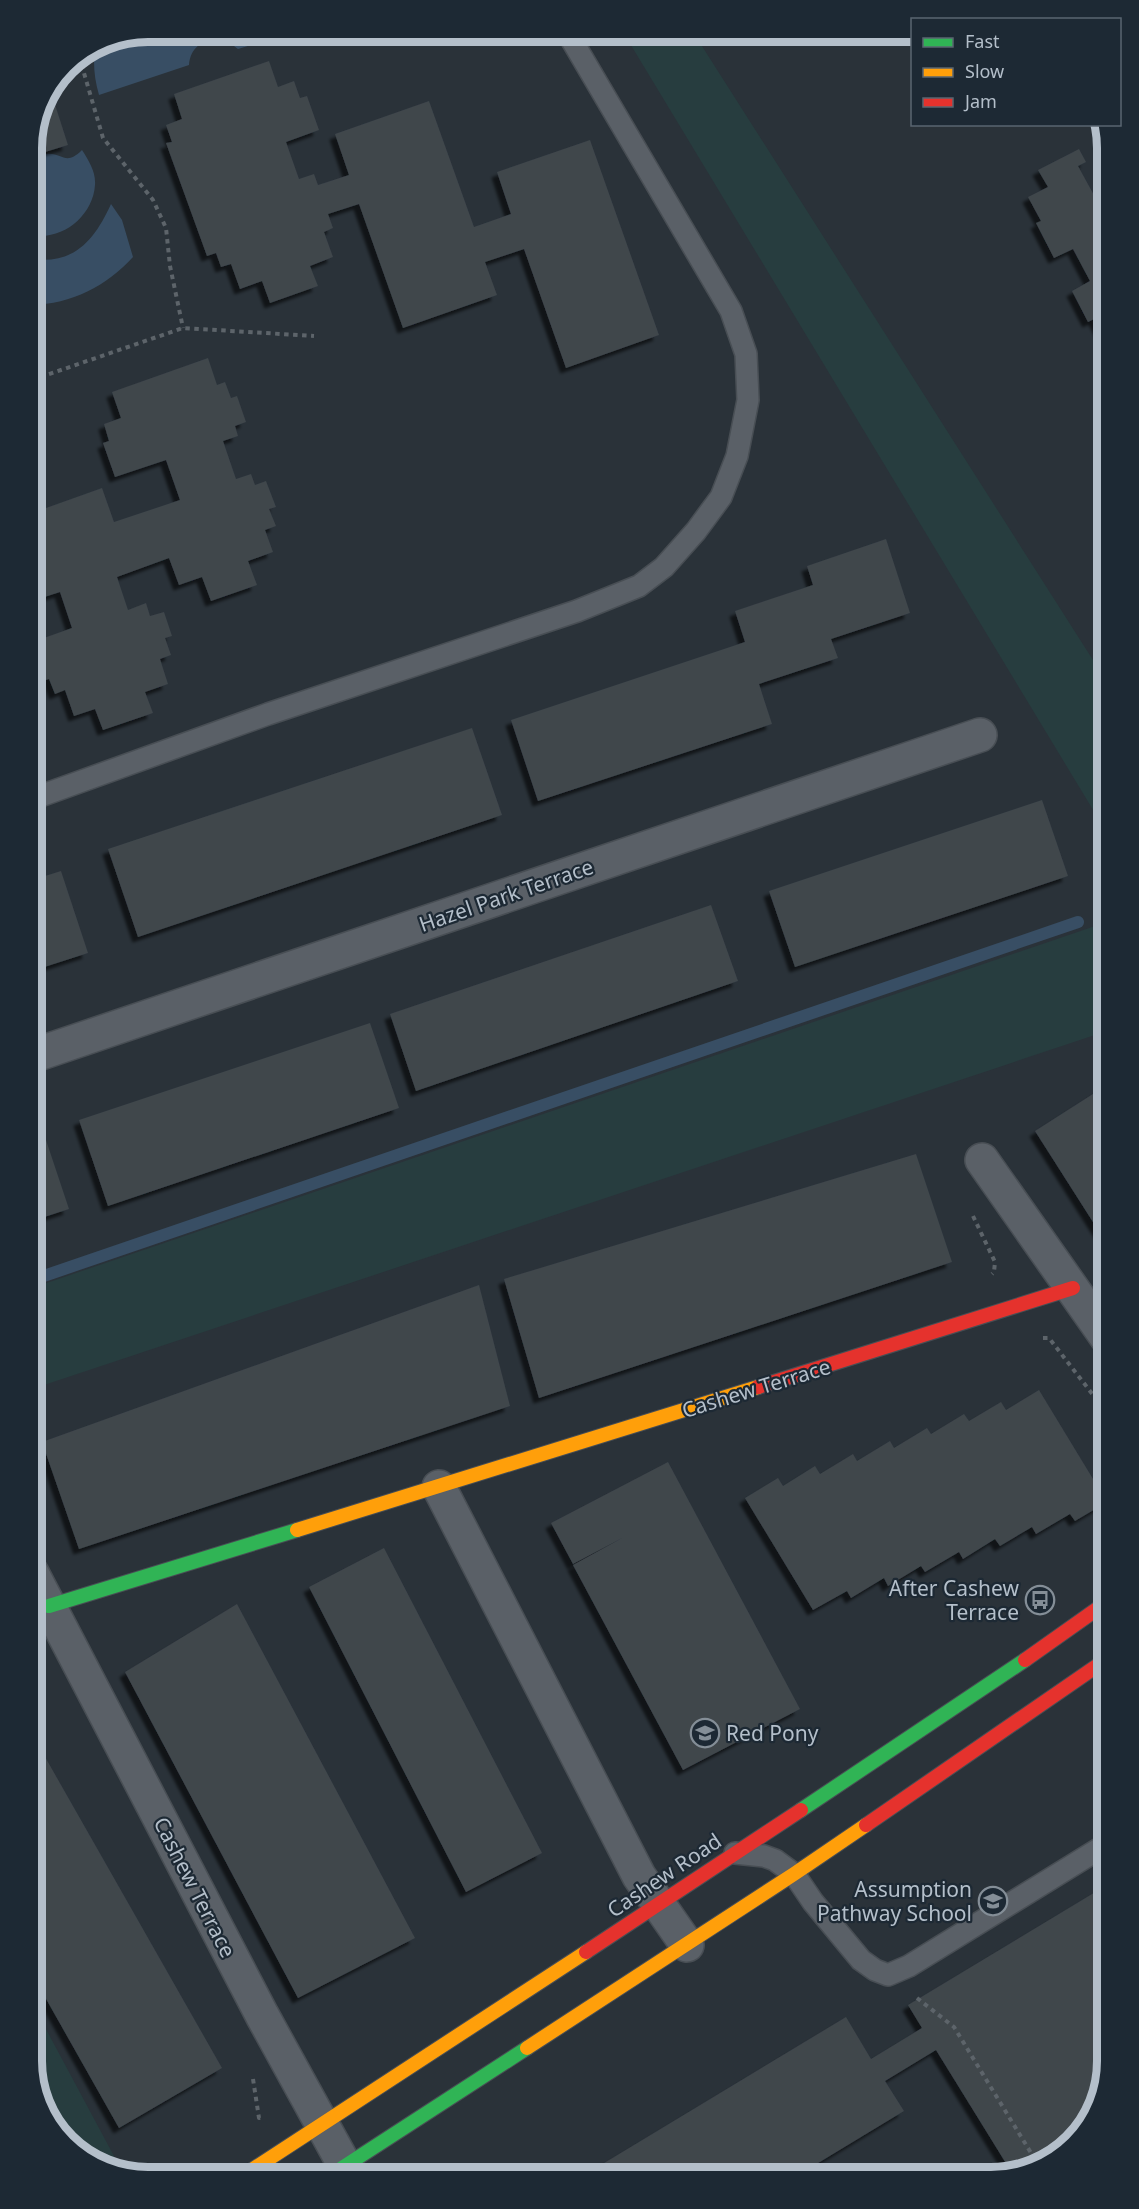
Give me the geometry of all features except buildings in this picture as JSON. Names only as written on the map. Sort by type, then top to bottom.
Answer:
[{"type":"street","name":"Hazel Park Terrace","points":[[42,1053],[980,735]]},
{"type":"street","points":[[982,1160],[1097,1324]]},
{"type":"street","name":"Cashew Terrace","points":[[50,1606],[439,1487],[1072,1288]]},
{"type":"street","points":[[439,1487],[639,1876],[687,1945]]},
{"type":"street","name":"Cashew Terrace","points":[[42,1591],[262,2015],[321,2123],[334,2167]]},
{"type":"street","name":"Cashew Road","points":[[256,2167],[659,1905],[1097,1609]]},
{"type":"street","points":[[344,2167],[794,1874],[1097,1666]]},
{"type":"lane","points":[[42,795],[268,714],[578,611],[639,586],[664,567],[696,531],[721,497],[736,456],[748,400],[746,354],[731,311],[573,42]]},
{"type":"lane","points":[[735,1852],[775,1860],[794,1874],[813,1902],[861,1960],[875,1970],[888,1975],[909,1966],[1097,1850]]},
{"type":"path","points":[[82,65],[103,138],[153,200],[166,228],[170,266],[183,328]]},
{"type":"path","points":[[42,377],[183,328],[314,336]]},
{"type":"path","points":[[968,1206],[995,1262],[994,1272],[985,1280]]},
{"type":"path","points":[[888,1975],[954,2027],[1034,2158]]},
{"type":"green space","points":[[629,42],[699,42],[1097,666],[1097,816]]},
{"type":"green space","points":[[1097,925],[1097,1034],[42,1386],[42,1285]]},
{"type":"green space","points":[[42,2022],[117,2162],[83,2145],[64,2126],[56,2114],[44,2082]]},
{"type":"water","points":[[205,42],[195,49],[189,65],[99,95],[94,58],[107,50],[127,44]]},
{"type":"water","points":[[226,42],[261,42],[238,49]]},
{"type":"water","points":[[82,150],[95,180],[89,207],[74,224],[65,230],[42,236],[42,155],[52,154],[68,158]]},
{"type":"water","points":[[111,204],[122,220],[133,257],[112,277],[87,292],[61,301],[42,304],[42,260],[60,258],[82,247],[105,217]]},
{"type":"waterway","points":[[42,1277],[1078,922]]},
{"type":"traffic: fast","points":[[49,1606],[297,1530]]},
{"type":"traffic: fast","points":[[801,1810],[1025,1660]]},
{"type":"traffic: fast","points":[[343,2167],[527,2048]]},
{"type":"traffic: slow","points":[[297,1530],[758,1387]]},
{"type":"traffic: slow","points":[[527,2048],[866,1825]]},
{"type":"traffic: slow","points":[[256,2167],[586,1952]]},
{"type":"traffic: jam","points":[[758,1387],[1073,1288]]},
{"type":"traffic: jam","points":[[1025,1660],[1097,1609]]},
{"type":"traffic: jam","points":[[866,1825],[1097,1666]]},
{"type":"traffic: jam","points":[[586,1952],[801,1810]]},
{"type":"place","name":"After Cashew Terrace","points":[[1040,1600]]},
{"type":"place","name":"Red Pony","points":[[705,1733]]},
{"type":"place","name":"Assumption Pathway School","points":[[993,1901]]}]
